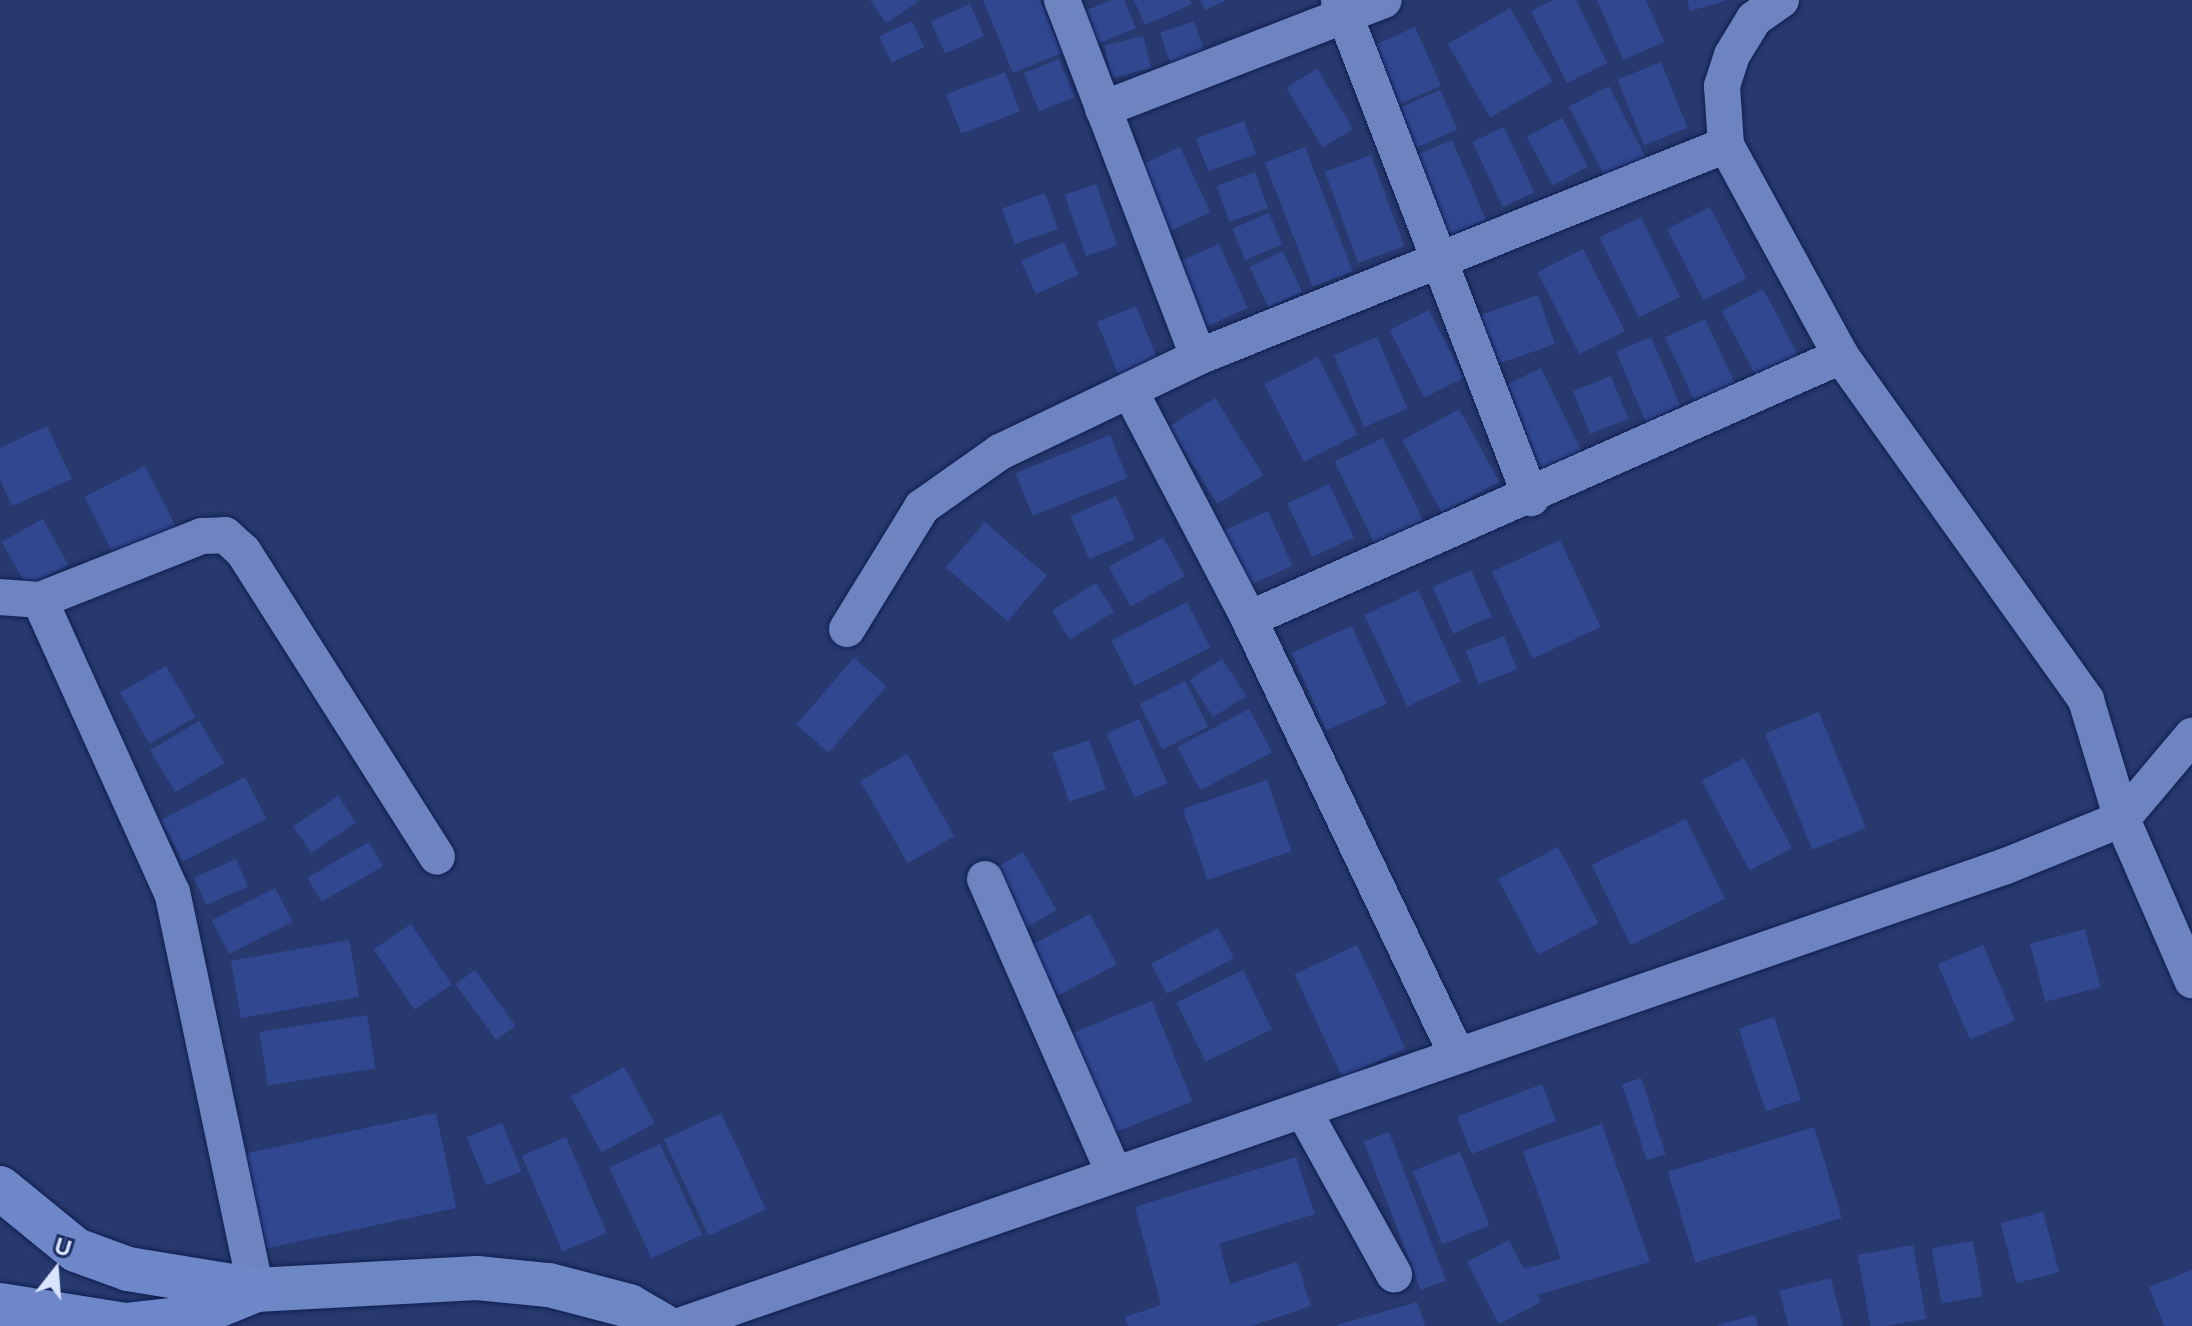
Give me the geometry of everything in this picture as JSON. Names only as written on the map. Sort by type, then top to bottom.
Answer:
[{"type":"main road","points":[[0,1188],[76,1250],[128,1269],[256,1290],[477,1278],[549,1285],[629,1306],[663,1326]]},
{"type":"main road","points":[[0,1305],[125,1325],[188,1318],[256,1290]]},
{"type":"street","points":[[1062,0],[1198,357]]},
{"type":"street","points":[[1103,109],[1342,7],[1384,0]]},
{"type":"street","points":[[1781,0],[1754,19],[1732,55],[1722,86],[1726,145],[1841,356],[2086,700],[2122,819],[2192,980]]},
{"type":"street","points":[[1342,7],[1531,498]]},
{"type":"street","points":[[847,629],[922,507],[1000,452],[1198,357],[1726,145]]},
{"type":"street","points":[[1249,619],[1531,498],[1841,356]]},
{"type":"street","points":[[1130,391],[1249,619],[1457,1055]]},
{"type":"street","points":[[0,597],[40,600],[202,536],[225,535],[243,551],[437,857]]},
{"type":"street","points":[[40,600],[172,893],[256,1290]]},
{"type":"street","points":[[679,1326],[1113,1170],[1303,1110],[2006,866],[2122,819],[2192,736]]},
{"type":"street","points":[[985,879],[1113,1170]]},
{"type":"street","points":[[1303,1110],[1394,1274]]},
{"type":"building","points":[[870,0],[916,0],[918,2],[886,23]]},
{"type":"building","points":[[983,0],[1040,0],[1062,53],[1013,73]]},
{"type":"building","points":[[1112,0],[1124,0],[1136,28],[1095,45],[1081,12]]},
{"type":"building","points":[[1134,0],[1190,0],[1192,4],[1145,25]]},
{"type":"building","points":[[1200,0],[1227,0],[1205,10]]},
{"type":"building","points":[[1553,0],[1576,0],[1607,63],[1567,83],[1531,11]]},
{"type":"building","points":[[1597,0],[1646,0],[1664,42],[1623,60]]},
{"type":"building","points":[[1687,0],[1725,0],[1725,1],[1690,11]]},
{"type":"building","points":[[970,4],[984,36],[945,53],[931,21]]},
{"type":"building","points":[[1510,8],[1552,82],[1490,118],[1448,44]]},
{"type":"building","points":[[912,21],[924,47],[892,62],[879,36]]},
{"type":"building","points":[[1194,21],[1206,55],[1172,67],[1160,33]]},
{"type":"building","points":[[1415,27],[1441,85],[1395,106],[1369,47]]},
{"type":"building","points":[[1143,36],[1151,68],[1112,78],[1104,46]]},
{"type":"building","points":[[1059,59],[1074,97],[1039,111],[1024,73]]},
{"type":"building","points":[[1661,62],[1688,128],[1644,145],[1617,80]]},
{"type":"building","points":[[1317,69],[1353,129],[1322,148],[1286,88]]},
{"type":"building","points":[[1005,72],[1020,111],[961,134],[946,95]]},
{"type":"building","points":[[1609,86],[1645,157],[1605,178],[1569,106]]},
{"type":"building","points":[[1440,90],[1457,129],[1410,150],[1392,111]]},
{"type":"building","points":[[1562,118],[1588,167],[1553,185],[1527,137]]},
{"type":"building","points":[[1244,121],[1256,154],[1208,171],[1196,138]]},
{"type":"building","points":[[1504,127],[1534,192],[1503,207],[1472,142]]},
{"type":"building","points":[[1452,140],[1486,220],[1441,239],[1407,159]]},
{"type":"building","points":[[1180,147],[1210,212],[1168,232],[1137,167]]},
{"type":"building","points":[[1305,147],[1353,271],[1313,287],[1265,162]]},
{"type":"building","points":[[1371,155],[1404,246],[1358,263],[1325,172]]},
{"type":"building","points":[[1255,172],[1268,208],[1229,222],[1216,186]]},
{"type":"building","points":[[1096,184],[1117,245],[1086,256],[1065,195]]},
{"type":"building","points":[[1045,193],[1058,229],[1015,244],[1002,209]]},
{"type":"building","points":[[1710,207],[1746,278],[1704,300],[1667,229]]},
{"type":"building","points":[[1269,213],[1282,244],[1245,260],[1232,229]]},
{"type":"building","points":[[1641,217],[1680,297],[1639,317],[1600,237]]},
{"type":"building","points":[[1064,242],[1079,275],[1036,294],[1021,261]]},
{"type":"building","points":[[1219,244],[1247,308],[1207,326],[1179,262]]},
{"type":"building","points":[[1583,249],[1625,331],[1579,354],[1538,272]]},
{"type":"building","points":[[1283,251],[1302,292],[1268,307],[1249,267]]},
{"type":"building","points":[[1763,289],[1799,356],[1757,378],[1722,311]]},
{"type":"building","points":[[1538,295],[1555,344],[1493,365],[1477,316]]},
{"type":"building","points":[[1136,306],[1158,360],[1119,376],[1097,322]]},
{"type":"building","points":[[1429,310],[1464,378],[1424,398],[1390,330]]},
{"type":"building","points":[[1705,319],[1739,392],[1699,411],[1665,338]]},
{"type":"building","points":[[1377,337],[1407,409],[1364,427],[1334,355]]},
{"type":"building","points":[[1651,337],[1681,407],[1646,422],[1616,352]]},
{"type":"building","points":[[1318,357],[1357,435],[1304,462],[1265,384]]},
{"type":"building","points":[[1541,368],[1583,453],[1539,475],[1497,389]]},
{"type":"building","points":[[1611,376],[1628,419],[1590,434],[1573,391]]},
{"type":"building","points":[[1215,398],[1263,475],[1217,504],[1169,427]]},
{"type":"building","points":[[1459,409],[1499,482],[1442,513],[1402,441]]},
{"type":"building","points":[[47,426],[72,479],[12,506],[0,480],[0,448]]},
{"type":"building","points":[[1110,435],[1127,478],[1033,516],[1015,473]]},
{"type":"building","points":[[1383,438],[1426,525],[1377,549],[1334,462]]},
{"type":"building","points":[[145,466],[178,530],[117,561],[84,497]]},
{"type":"building","points":[[1329,484],[1354,537],[1312,557],[1287,503]]},
{"type":"building","points":[[1116,496],[1135,539],[1089,559],[1070,516]]},
{"type":"building","points":[[1268,511],[1292,566],[1247,586],[1222,531]]},
{"type":"building","points":[[43,519],[68,564],[27,587],[2,542]]},
{"type":"building","points":[[985,522],[1047,576],[1008,621],[946,567]]},
{"type":"building","points":[[1163,537],[1185,576],[1131,606],[1109,567]]},
{"type":"building","points":[[1560,540],[1601,627],[1533,659],[1492,572]]},
{"type":"building","points":[[1471,570],[1492,617],[1453,634],[1433,587]]},
{"type":"building","points":[[1096,583],[1114,612],[1070,639],[1052,611]]},
{"type":"building","points":[[1418,590],[1461,682],[1407,706],[1365,615]]},
{"type":"building","points":[[1187,602],[1210,647],[1134,686],[1111,641]]},
{"type":"building","points":[[1352,626],[1387,704],[1326,730],[1292,653]]},
{"type":"building","points":[[1504,636],[1517,670],[1479,684],[1466,651]]},
{"type":"building","points":[[854,658],[886,686],[829,753],[796,724]]},
{"type":"building","points":[[1222,659],[1246,696],[1213,717],[1189,680]]},
{"type":"building","points":[[166,666],[196,717],[150,744],[120,692]]},
{"type":"building","points":[[1185,681],[1208,726],[1163,750],[1140,704]]},
{"type":"building","points":[[1249,709],[1272,752],[1200,790],[1177,747]]},
{"type":"building","points":[[1819,712],[1866,828],[1812,850],[1765,734]]},
{"type":"building","points":[[1139,719],[1167,783],[1135,798],[1106,734]]},
{"type":"building","points":[[199,721],[224,763],[175,792],[150,750]]},
{"type":"building","points":[[1089,740],[1106,789],[1069,802],[1052,753]]},
{"type":"building","points":[[907,754],[954,836],[908,863],[860,781]]},
{"type":"building","points":[[1744,758],[1792,848],[1750,871],[1702,781]]},
{"type":"building","points":[[245,777],[266,819],[183,862],[161,820]]},
{"type":"building","points":[[1267,780],[1291,851],[1207,880],[1183,809]]},
{"type":"building","points":[[338,796],[356,823],[311,853],[293,826]]},
{"type":"building","points":[[1686,819],[1725,899],[1631,945],[1592,865]]},
{"type":"building","points":[[369,842],[383,866],[322,902],[308,878]]},
{"type":"building","points":[[1558,847],[1598,923],[1538,955],[1498,879]]},
{"type":"building","points":[[1023,852],[1056,910],[1020,931],[987,873]]},
{"type":"building","points":[[236,859],[248,886],[206,905],[194,878]]},
{"type":"building","points":[[275,888],[292,922],[229,954],[212,920]]},
{"type":"building","points":[[1090,914],[1117,964],[1058,996],[1031,945]]},
{"type":"building","points":[[411,924],[452,985],[415,1010],[374,949]]},
{"type":"building","points":[[1218,928],[1234,958],[1167,994],[1151,964]]},
{"type":"building","points":[[2085,929],[2101,987],[2045,1002],[2030,944]]},
{"type":"building","points":[[349,940],[359,997],[241,1018],[231,961]]},
{"type":"building","points":[[1357,945],[1405,1048],[1343,1077],[1294,974]]},
{"type":"building","points":[[1983,945],[2015,1020],[1970,1040],[1938,964]]},
{"type":"building","points":[[475,970],[516,1026],[496,1040],[456,984]]},
{"type":"building","points":[[1243,970],[1272,1029],[1205,1062],[1176,1002]]},
{"type":"building","points":[[1152,1001],[1192,1101],[1111,1134],[1070,1034]]},
{"type":"building","points":[[367,1015],[375,1068],[268,1085],[259,1032]]},
{"type":"building","points":[[1774,1017],[1801,1100],[1766,1111],[1739,1028]]},
{"type":"building","points":[[624,1067],[655,1123],[602,1153],[571,1097]]},
{"type":"building","points":[[1641,1078],[1666,1154],[1647,1160],[1622,1084]]},
{"type":"building","points":[[1542,1084],[1556,1121],[1471,1154],[1457,1117]]},
{"type":"building","points":[[436,1113],[456,1208],[260,1250],[239,1155]]},
{"type":"building","points":[[721,1113],[766,1209],[709,1236],[664,1140]]},
{"type":"building","points":[[502,1123],[521,1171],[486,1185],[467,1137]]},
{"type":"building","points":[[1602,1124],[1650,1262],[1537,1295],[1541,1302],[1499,1324],[1467,1262],[1509,1240],[1524,1269],[1561,1259],[1523,1151]]},
{"type":"building","points":[[1814,1127],[1842,1218],[1695,1263],[1668,1172]]},
{"type":"building","points":[[1389,1132],[1446,1280],[1421,1290],[1364,1142]]},
{"type":"building","points":[[566,1137],[607,1233],[562,1251],[522,1156]]},
{"type":"building","points":[[660,1144],[702,1235],[652,1258],[609,1168]]},
{"type":"building","points":[[1460,1152],[1490,1225],[1442,1244],[1413,1171]]},
{"type":"building","points":[[1296,1157],[1315,1214],[1219,1244],[1230,1284],[1297,1262],[1311,1306],[1251,1326],[1128,1326],[1125,1317],[1161,1305],[1135,1207]]},
{"type":"building","points":[[2043,1212],[2059,1272],[2017,1283],[2000,1223]]},
{"type":"building","points":[[1973,1241],[1983,1296],[1941,1303],[1932,1248]]},
{"type":"building","points":[[1913,1245],[1926,1319],[1870,1326],[1858,1255]]},
{"type":"building","points":[[2192,1270],[2192,1326],[2164,1326],[2149,1287]]},
{"type":"building","points":[[1831,1278],[1843,1326],[1789,1326],[1779,1291]]},
{"type":"building","points":[[1417,1302],[1425,1326],[1337,1326],[1337,1325]]},
{"type":"building","points":[[1755,1315],[1758,1326],[1717,1326],[1717,1325]]}]
